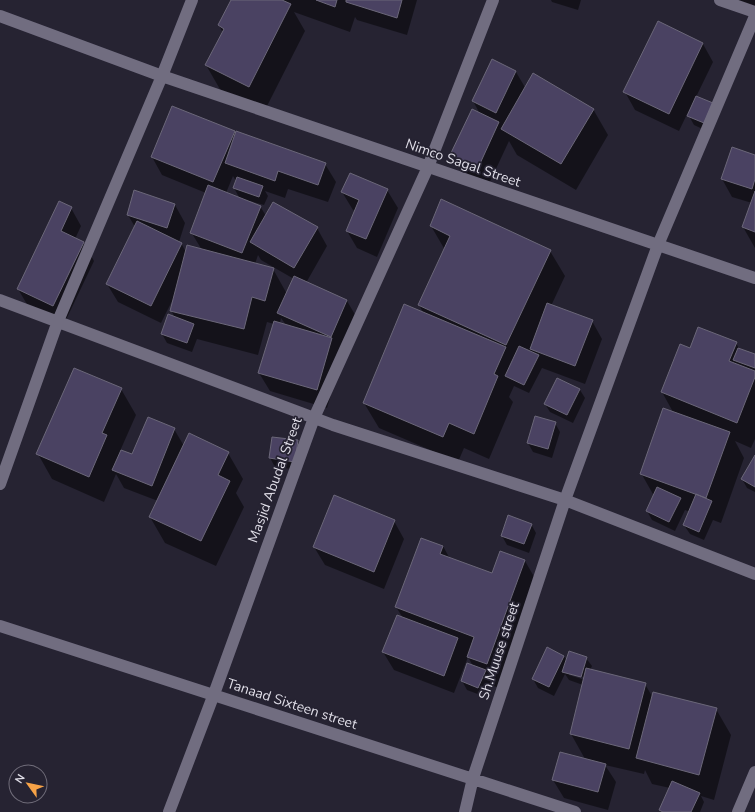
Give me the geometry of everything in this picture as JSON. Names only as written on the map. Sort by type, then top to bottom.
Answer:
[{"type":"street","points":[[0,484],[58,321],[162,76],[192,0]]},
{"type":"street","name":"Masjid Abudal Street","points":[[169,812],[214,694],[314,418],[428,167],[493,0]]},
{"type":"street","points":[[720,0],[755,12]]},
{"type":"street","name":"Nimco Sagal Street","points":[[0,16],[162,76],[755,278]]},
{"type":"street","name":"Sh.Muuse street","points":[[465,812],[473,778],[565,500],[658,246],[755,16]]},
{"type":"street","points":[[0,300],[314,418],[565,500],[755,574]]},
{"type":"street","name":"Tanaad Sixteen street","points":[[0,626],[575,812]]},
{"type":"street","points":[[738,812],[755,772]]},
{"type":"building","points":[[231,0],[282,0],[291,4],[249,87],[205,65],[224,29],[218,25]]},
{"type":"building","points":[[316,0],[337,0],[335,7]]},
{"type":"building","points":[[346,0],[402,0],[397,18],[346,2]]},
{"type":"building","points":[[658,21],[703,43],[669,114],[623,92]]},
{"type":"building","points":[[492,59],[516,71],[496,113],[472,101]]},
{"type":"building","points":[[533,73],[594,109],[561,164],[501,129]]},
{"type":"building","points":[[696,96],[713,103],[704,123],[687,116]]},
{"type":"building","points":[[172,106],[235,131],[213,182],[151,157]]},
{"type":"building","points":[[472,109],[499,122],[478,168],[450,155]]},
{"type":"building","points":[[236,131],[326,163],[318,185],[278,171],[275,181],[225,163]]},
{"type":"building","points":[[732,147],[755,155],[755,179],[752,189],[721,179]]},
{"type":"building","points":[[350,173],[388,189],[366,239],[346,231],[359,200],[341,192]]},
{"type":"building","points":[[237,177],[263,186],[259,197],[233,188]]},
{"type":"building","points":[[208,185],[261,206],[242,253],[190,233]]},
{"type":"building","points":[[134,190],[175,204],[167,228],[127,215]]},
{"type":"building","points":[[755,191],[755,232],[742,227]]},
{"type":"building","points":[[441,199],[551,250],[506,345],[418,305],[450,236],[430,226]]},
{"type":"building","points":[[59,201],[72,207],[61,231],[84,242],[53,306],[17,289]]},
{"type":"building","points":[[273,202],[318,227],[294,268],[250,242]]},
{"type":"building","points":[[137,221],[182,243],[151,306],[106,284]]},
{"type":"building","points":[[187,245],[274,268],[265,301],[252,297],[244,329],[170,311]]},
{"type":"building","points":[[294,276],[347,300],[331,337],[277,313]]},
{"type":"building","points":[[547,303],[593,320],[575,366],[530,349]]},
{"type":"building","points":[[404,304],[506,347],[494,374],[498,376],[474,434],[449,423],[443,437],[363,403]]},
{"type":"building","points":[[168,314],[194,324],[187,343],[161,334]]},
{"type":"building","points":[[274,321],[332,338],[317,390],[258,373]]},
{"type":"building","points":[[698,327],[737,342],[729,361],[755,371],[755,377],[737,423],[661,392],[680,344],[690,348]]},
{"type":"building","points":[[519,346],[539,355],[524,385],[505,376]]},
{"type":"building","points":[[738,348],[755,354],[755,368],[733,360]]},
{"type":"building","points":[[74,368],[122,388],[102,433],[107,435],[89,477],[36,454]]},
{"type":"building","points":[[557,378],[580,389],[567,415],[544,404]]},
{"type":"building","points":[[663,408],[730,432],[706,498],[640,474]]},
{"type":"building","points":[[535,416],[556,422],[548,449],[527,443]]},
{"type":"building","points":[[148,417],[175,428],[152,486],[112,470],[121,450],[132,454]]},
{"type":"building","points":[[189,433],[229,452],[218,475],[230,481],[201,541],[149,517]]},
{"type":"building","points":[[272,437],[298,440],[295,462],[269,458]]},
{"type":"building","points":[[755,455],[755,487],[741,479]]},
{"type":"building","points":[[657,487],[681,498],[669,522],[646,511]]},
{"type":"building","points":[[696,494],[712,501],[699,532],[683,525]]},
{"type":"building","points":[[334,495],[395,520],[374,572],[313,547]]},
{"type":"building","points":[[508,515],[532,524],[524,544],[501,536]]},
{"type":"building","points":[[421,538],[443,546],[440,554],[492,573],[500,551],[525,560],[487,664],[467,657],[474,637],[395,607]]},
{"type":"building","points":[[397,615],[458,638],[444,676],[382,652]]},
{"type":"building","points":[[547,647],[564,656],[549,687],[532,679]]},
{"type":"building","points":[[569,651],[587,657],[581,677],[562,672]]},
{"type":"building","points":[[467,663],[486,670],[478,688],[461,681]]},
{"type":"building","points":[[586,668],[646,683],[629,749],[570,734]]},
{"type":"building","points":[[653,692],[717,708],[699,775],[636,758]]},
{"type":"building","points":[[560,752],[606,764],[598,792],[552,780]]},
{"type":"building","points":[[672,781],[700,793],[691,812],[663,812],[659,810]]}]
